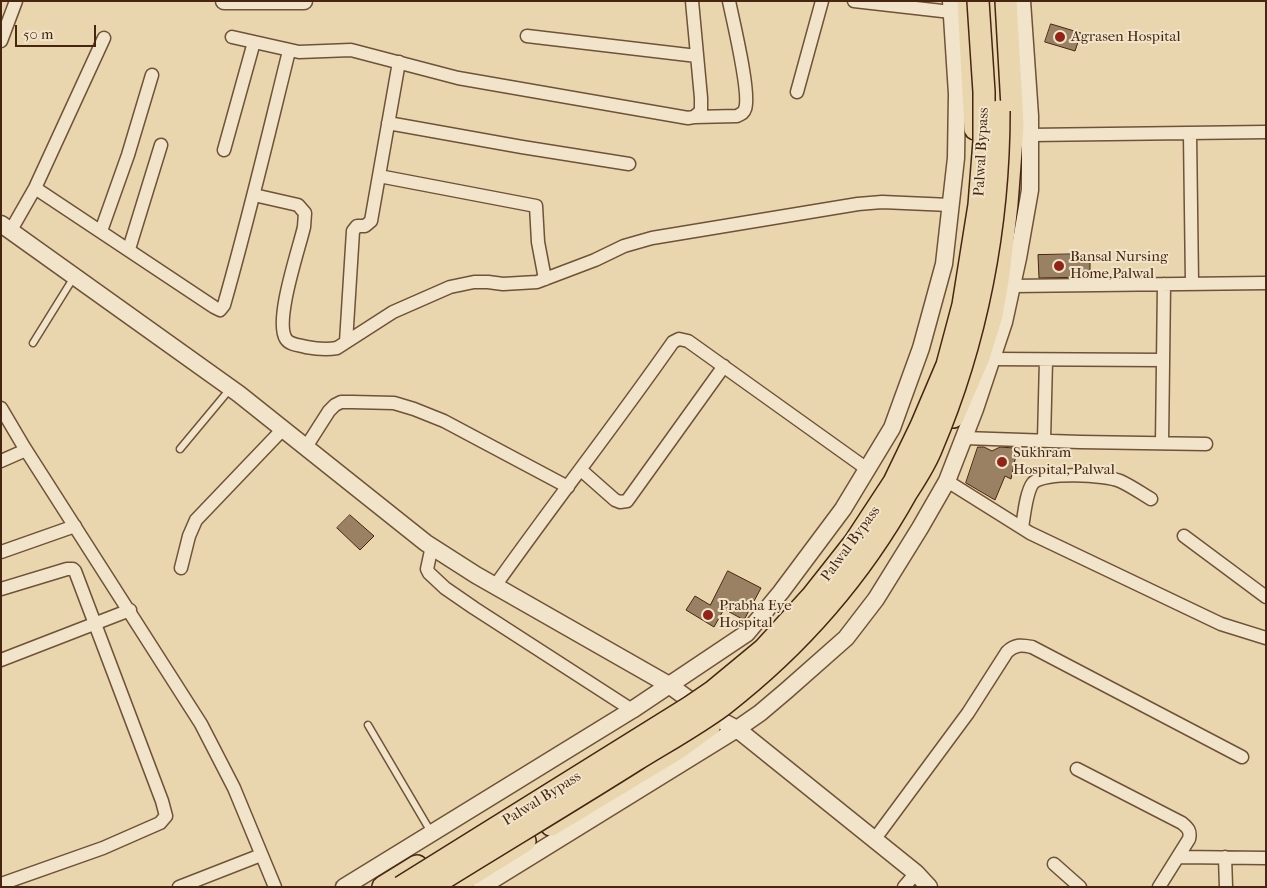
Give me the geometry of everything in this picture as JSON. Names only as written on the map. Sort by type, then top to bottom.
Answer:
[{"type":"highway","name":"Palwal Bypass","points":[[401,887],[712,692],[764,649],[813,595],[854,543],[894,482],[947,365],[963,305],[979,206],[984,141],[984,92],[978,1]]},
{"type":"highway","name":"Palwal Bypass","points":[[430,887],[722,706],[794,643],[840,592],[888,526],[931,450],[960,375],[978,305],[991,228],[999,144],[999,94],[992,1]]},
{"type":"highway","points":[[451,887],[677,748],[728,724],[741,704],[819,630],[851,591],[880,550],[936,459],[979,357],[992,315],[1000,274],[1013,125],[1006,1]]},
{"type":"highway","points":[[383,887],[687,698],[747,654],[773,631],[816,583],[889,477],[928,392],[940,359],[961,276],[971,209],[975,130],[957,5]]},
{"type":"street","points":[[1,41],[16,1]]},
{"type":"street","points":[[224,1],[304,1]]},
{"type":"street","points":[[692,1],[701,98],[701,111],[694,117]]},
{"type":"street","points":[[232,37],[289,51],[351,50],[492,85],[688,118],[737,116],[742,114],[746,108],[747,93],[728,1]]},
{"type":"street","points":[[796,92],[822,1]]},
{"type":"street","points":[[344,887],[632,710],[747,633],[781,592],[843,509],[892,428],[921,348],[944,264],[956,158],[957,5],[854,1]]},
{"type":"street","points":[[480,887],[728,724],[760,713],[786,692],[846,638],[876,599],[920,528],[947,481],[964,438],[1004,322],[1018,258],[1030,190],[1030,116],[1022,1]]},
{"type":"street","points":[[527,36],[697,56]]},
{"type":"street","points":[[104,38],[35,188],[6,227],[230,388],[432,546],[495,586],[669,685],[728,724],[916,873],[929,887]]},
{"type":"street","points":[[224,150],[254,42]]},
{"type":"street","points":[[35,188],[214,308],[220,310],[223,308],[254,195],[289,51]]},
{"type":"street","points":[[346,342],[352,231],[357,226],[365,226],[371,221],[399,62]]},
{"type":"street","points":[[101,231],[128,154],[152,75]]},
{"type":"street","points":[[388,123],[629,164]]},
{"type":"street","points":[[1030,135],[1266,132]]},
{"type":"street","points":[[1190,134],[1192,284]]},
{"type":"street","points":[[129,250],[161,145]]},
{"type":"street","points":[[379,176],[536,206],[538,242],[545,279]]},
{"type":"street","points":[[254,195],[298,205],[305,213],[304,227],[283,309],[283,333],[287,340],[293,344],[327,350],[336,348],[393,312],[450,287],[474,282],[518,284],[545,279],[624,246],[652,238],[858,204],[882,202],[950,205]]},
{"type":"street","points":[[1012,286],[1266,283]]},
{"type":"street","points":[[1162,443],[1164,284]]},
{"type":"street","points":[[495,586],[676,340],[688,341],[867,469]]},
{"type":"street","points":[[992,359],[1163,360]]},
{"type":"street","points":[[1044,440],[1046,360]]},
{"type":"street","points":[[580,470],[615,500],[620,502],[627,501],[724,366]]},
{"type":"street","points":[[306,447],[329,411],[341,402],[394,403],[414,408],[444,421],[568,487]]},
{"type":"street","points":[[1,408],[201,724],[234,788],[275,887]]},
{"type":"street","points":[[181,568],[189,536],[196,520],[283,429]]},
{"type":"street","points":[[964,438],[1206,444]]},
{"type":"street","points":[[1,461],[26,450]]},
{"type":"street","points":[[1022,528],[1029,491],[1032,484],[1040,478],[1083,475],[1105,477],[1120,481],[1151,499]]},
{"type":"street","points":[[947,481],[1022,528],[1137,586],[1221,624],[1266,638]]},
{"type":"street","points":[[1,552],[75,526]]},
{"type":"street","points":[[1184,536],[1266,597]]},
{"type":"street","points":[[432,546],[427,569],[445,588],[632,710]]},
{"type":"street","points":[[1,589],[66,569],[73,569],[78,577],[166,812],[165,818],[160,823],[103,848],[1,884]]},
{"type":"street","points":[[1,660],[130,610]]},
{"type":"street","points":[[874,840],[968,713],[1007,652],[1017,645],[1032,648],[1242,758]]},
{"type":"street","points":[[1076,769],[1186,827],[1190,834],[1179,857],[1159,887]]},
{"type":"street","points":[[179,887],[261,855]]},
{"type":"street","points":[[1179,857],[1266,858]]},
{"type":"street","points":[[1225,857],[1226,887]]},
{"type":"street","points":[[1054,864],[1080,887]]},
{"type":"street","points":[[904,887],[916,873]]},
{"type":"lane","points":[[33,343],[75,276]]},
{"type":"lane","points":[[180,449],[230,388]]},
{"type":"lane","points":[[368,725],[431,833]]},
{"type":"building","points":[[1051,24],[1081,33],[1075,51],[1045,42]]},
{"type":"building","points":[[1090,254],[1090,277],[1039,278],[1038,255]]},
{"type":"building","points":[[978,447],[984,447],[992,451],[1000,447],[1017,450],[1011,479],[1005,476],[995,500],[966,483]]},
{"type":"building","points":[[350,515],[374,536],[360,550],[337,528]]},
{"type":"building","points":[[728,571],[761,588],[744,620],[724,609],[714,627],[686,610],[695,596],[710,605]]},
{"type":"place","name":"Agrasen Hospital","points":[[1060,37]]},
{"type":"place","name":"Bansal Nursing Home,Palwal","points":[[1059,266]]},
{"type":"place","name":"Sukhram Hospital, Palwal","points":[[1002,462]]},
{"type":"place","name":"Prabha Eye Hospital","points":[[708,615]]}]
